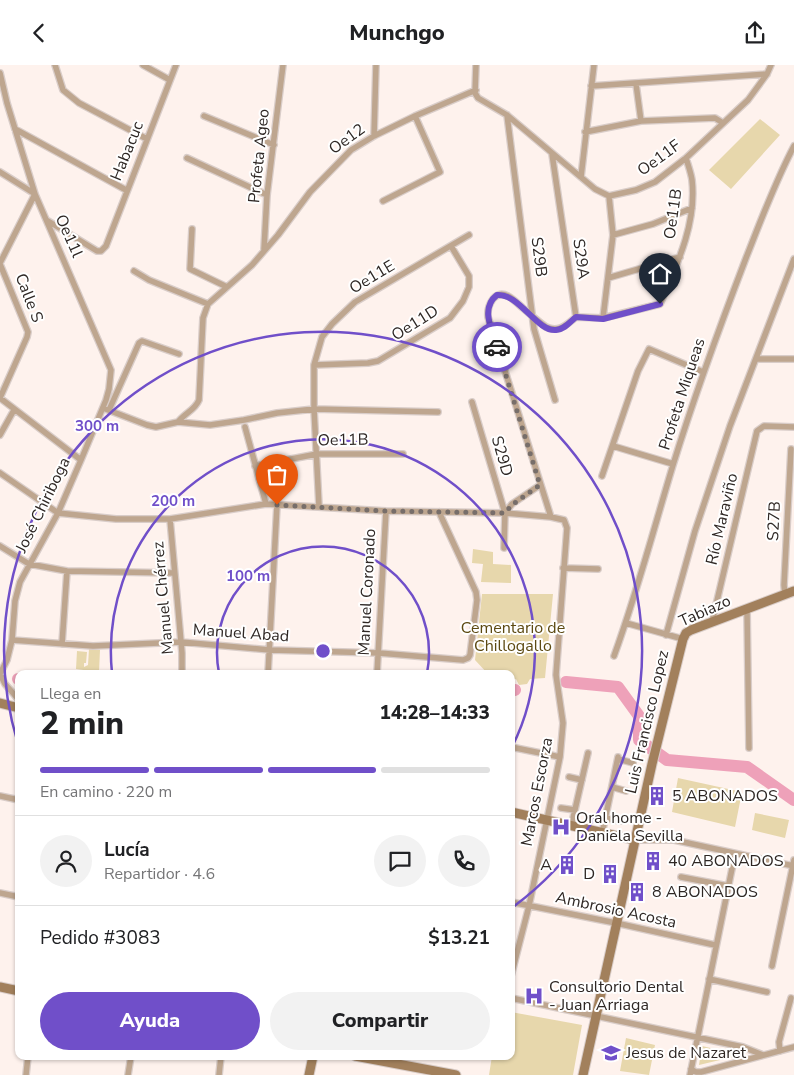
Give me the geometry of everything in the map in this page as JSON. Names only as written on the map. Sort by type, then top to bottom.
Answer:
[{"type":"street","points":[[55,65],[63,91],[79,103],[147,139]]},
{"type":"street","points":[[143,65],[170,80]]},
{"type":"street","name":"Habacuc","points":[[48,221],[97,251],[101,251],[108,243],[126,190],[176,65]]},
{"type":"street","name":"Profeta Ageo","points":[[264,249],[267,195],[284,65]]},
{"type":"street","points":[[476,65],[476,90],[478,98],[507,115],[595,189],[609,196],[613,235],[603,319]]},
{"type":"street","points":[[581,177],[594,65]]},
{"type":"street","name":"Oe11F","points":[[609,196],[636,190],[655,182],[686,158],[748,99],[771,65]]},
{"type":"street","points":[[374,136],[378,66]]},
{"type":"street","name":"Oe11l","points":[[0,73],[7,103],[35,194],[108,361],[110,370],[106,409]]},
{"type":"street","points":[[591,87],[767,73]]},
{"type":"street","points":[[636,84],[641,121]]},
{"type":"street","name":"Oe12","points":[[208,304],[252,265],[281,231],[310,192],[354,147],[415,116],[476,90]]},
{"type":"street","points":[[0,98],[7,103]]},
{"type":"street","name":"S29B","points":[[507,115],[534,329],[555,400]]},
{"type":"street","points":[[204,116],[274,145]]},
{"type":"street","points":[[383,201],[440,171],[415,116]]},
{"type":"street","points":[[585,131],[641,121],[715,117],[723,123]]},
{"type":"street","points":[[15,129],[126,190]]},
{"type":"street","name":"Profeta Miqueas","points":[[614,656],[626,623],[703,372],[781,171],[794,146]]},
{"type":"street","name":"S29A","points":[[552,154],[576,317]]},
{"type":"street","points":[[187,158],[267,195]]},
{"type":"street","name":"Oe11B","points":[[576,317],[603,319],[660,304],[680,257],[692,208],[692,181],[686,158]]},
{"type":"street","points":[[0,172],[35,194],[0,264]]},
{"type":"street","points":[[613,235],[653,224],[692,208]]},
{"type":"street","points":[[192,229],[190,269],[227,287]]},
{"type":"street","name":"Oe11E","points":[[319,506],[314,409],[314,365],[322,337],[343,312],[355,302],[468,235]]},
{"type":"street","name":"Oe11D","points":[[314,365],[378,361],[450,318],[463,301],[470,281],[467,271],[451,246]]},
{"type":"street","points":[[608,278],[680,257]]},
{"type":"street","name":"Luis Francisco Lopez","points":[[666,635],[695,531],[730,426],[791,274],[794,259]]},
{"type":"street","name":"Calle S","points":[[0,264],[28,331],[0,398]]},
{"type":"street","points":[[134,271],[149,280],[208,304],[203,318],[199,401],[178,422]]},
{"type":"street","points":[[0,473],[58,513],[116,519],[170,519],[266,504],[386,511],[505,513],[551,517],[488,317],[488,310],[492,299],[497,295],[502,295],[511,298],[546,327],[556,330],[576,317]]},
{"type":"street","points":[[179,354],[142,341],[139,343],[106,409],[156,427],[178,422],[210,425],[277,413],[314,409],[438,411]]},
{"type":"street","points":[[602,476],[638,371],[649,349],[703,372]]},
{"type":"street","points":[[756,359],[794,359]]},
{"type":"street","points":[[0,398],[81,461]]},
{"type":"street","name":"S29D","points":[[472,402],[505,513],[504,547]]},
{"type":"street","name":"José Chiriboga","points":[[15,695],[5,684],[0,674],[12,641],[15,601],[20,582],[58,513],[106,409]]},
{"type":"street","points":[[0,435],[14,410]]},
{"type":"street","name":"Río Maraviño","points":[[712,622],[757,431],[764,426],[794,427]]},
{"type":"street","points":[[245,427],[266,504]]},
{"type":"street","points":[[613,446],[674,464]]},
{"type":"street","name":"S27B","points":[[790,593],[784,585],[791,449]]},
{"type":"street","name":"Oe11B","points":[[255,466],[317,453],[403,454]]},
{"type":"street","points":[[505,513],[512,505],[540,485]]},
{"type":"street","points":[[268,670],[277,505]]},
{"type":"street","name":"Manuel Coronado","points":[[377,670],[386,511]]},
{"type":"street","name":"Manuel Abad","points":[[12,641],[93,646],[181,642],[270,650],[379,653],[463,660],[470,655],[477,600],[476,592],[440,512]]},
{"type":"street","name":"Marcos Escorza","points":[[515,960],[529,906],[560,757],[563,723],[556,675],[567,528],[565,522],[560,518],[551,517]]},
{"type":"street","name":"Manuel Chérrez","points":[[170,519],[182,670]]},
{"type":"street","points":[[0,546],[29,564],[68,571],[174,573]]},
{"type":"street","points":[[563,568],[598,569]]},
{"type":"street","points":[[62,645],[68,571]]},
{"type":"street","name":"Tabiazo","points":[[626,623],[683,639],[687,633],[712,622],[790,593]]},
{"type":"street","points":[[746,610],[749,748]]},
{"type":"street","name":"Luis Francisco Lopez","points":[[583,1075],[652,764],[683,639]]},
{"type":"street","points":[[0,703],[15,707]]},
{"type":"street","points":[[515,748],[560,757]]},
{"type":"street","points":[[571,827],[588,753]]},
{"type":"street","points":[[602,834],[618,758],[633,763]]},
{"type":"street","points":[[569,777],[582,780]]},
{"type":"street","points":[[612,787],[626,791]]},
{"type":"street","points":[[0,795],[15,799]]},
{"type":"street","points":[[561,808],[575,810]]},
{"type":"street","points":[[515,813],[602,834],[635,840],[674,840],[735,854],[794,864],[772,966]]},
{"type":"street","points":[[606,818],[620,821]]},
{"type":"street","points":[[735,854],[690,1072],[701,1072],[794,1047]]},
{"type":"street","points":[[681,877],[728,886]]},
{"type":"street","points":[[0,893],[15,896]]},
{"type":"street","name":"Ambrosio Acosta","points":[[515,904],[616,923],[715,945]]},
{"type":"street","points":[[709,979],[767,992]]},
{"type":"street","points":[[0,987],[15,990]]},
{"type":"street","points":[[780,1051],[779,1042],[791,998]]},
{"type":"street","points":[[515,999],[744,1047],[763,1055]]},
{"type":"street","points":[[26,1075],[28,1060]]},
{"type":"street","points":[[128,1075],[130,1060]]},
{"type":"street","points":[[219,1075],[221,1060]]},
{"type":"street","points":[[309,1075],[312,1060]]},
{"type":"street","points":[[376,1060],[456,1075]]},
{"type":"green space","points":[[760,119],[780,135],[731,189],[709,170]]},
{"type":"green space","points":[[473,549],[493,552],[493,564],[511,565],[511,583],[481,582],[483,564],[472,563]]},
{"type":"green space","name":"Cementario de Chillogallo","points":[[482,594],[553,594],[545,678],[530,679],[527,684],[519,685],[515,679],[515,670],[484,670],[475,660]]},
{"type":"green space","points":[[89,649],[100,650],[99,670],[76,669],[77,651],[87,652],[84,667],[88,665]]},
{"type":"green space","points":[[678,778],[742,792],[735,827],[672,812]]},
{"type":"green space","points":[[755,813],[789,820],[785,838],[752,830]]},
{"type":"green space","points":[[515,1013],[582,1025],[573,1075],[489,1075],[491,1060],[515,1060]]},
{"type":"green space","points":[[626,1038],[655,1045],[649,1075],[620,1071]]},
{"type":"green space","points":[[702,1046],[741,1055],[699,1065]]},
{"type":"waterway","points":[[566,682],[618,687],[639,716],[639,740],[667,760],[747,767],[794,800]]},
{"type":"way so far","points":[[277,505],[386,511],[505,513],[512,505],[540,485],[497,347]]},
{"type":"place","name":"5 ABONADOS","points":[[657,796]]},
{"type":"place","name":"Oral home - Daniela Sevilla","points":[[561,827]]},
{"type":"place","name":"40 ABONADOS","points":[[653,861]]},
{"type":"place","name":"A","points":[[567,865]]},
{"type":"place","name":"D","points":[[610,874]]},
{"type":"place","name":"8 ABONADOS","points":[[637,892]]},
{"type":"place","name":"Consultorio Dental - Juan Arriaga","points":[[534,996]]},
{"type":"place","name":"Jesus de Nazaret","points":[[611,1053]]},
{"type":"route","points":[[497,347],[488,317],[489,304],[497,295],[507,295],[546,327],[556,330],[562,328],[576,317],[603,319],[660,304]]}]
